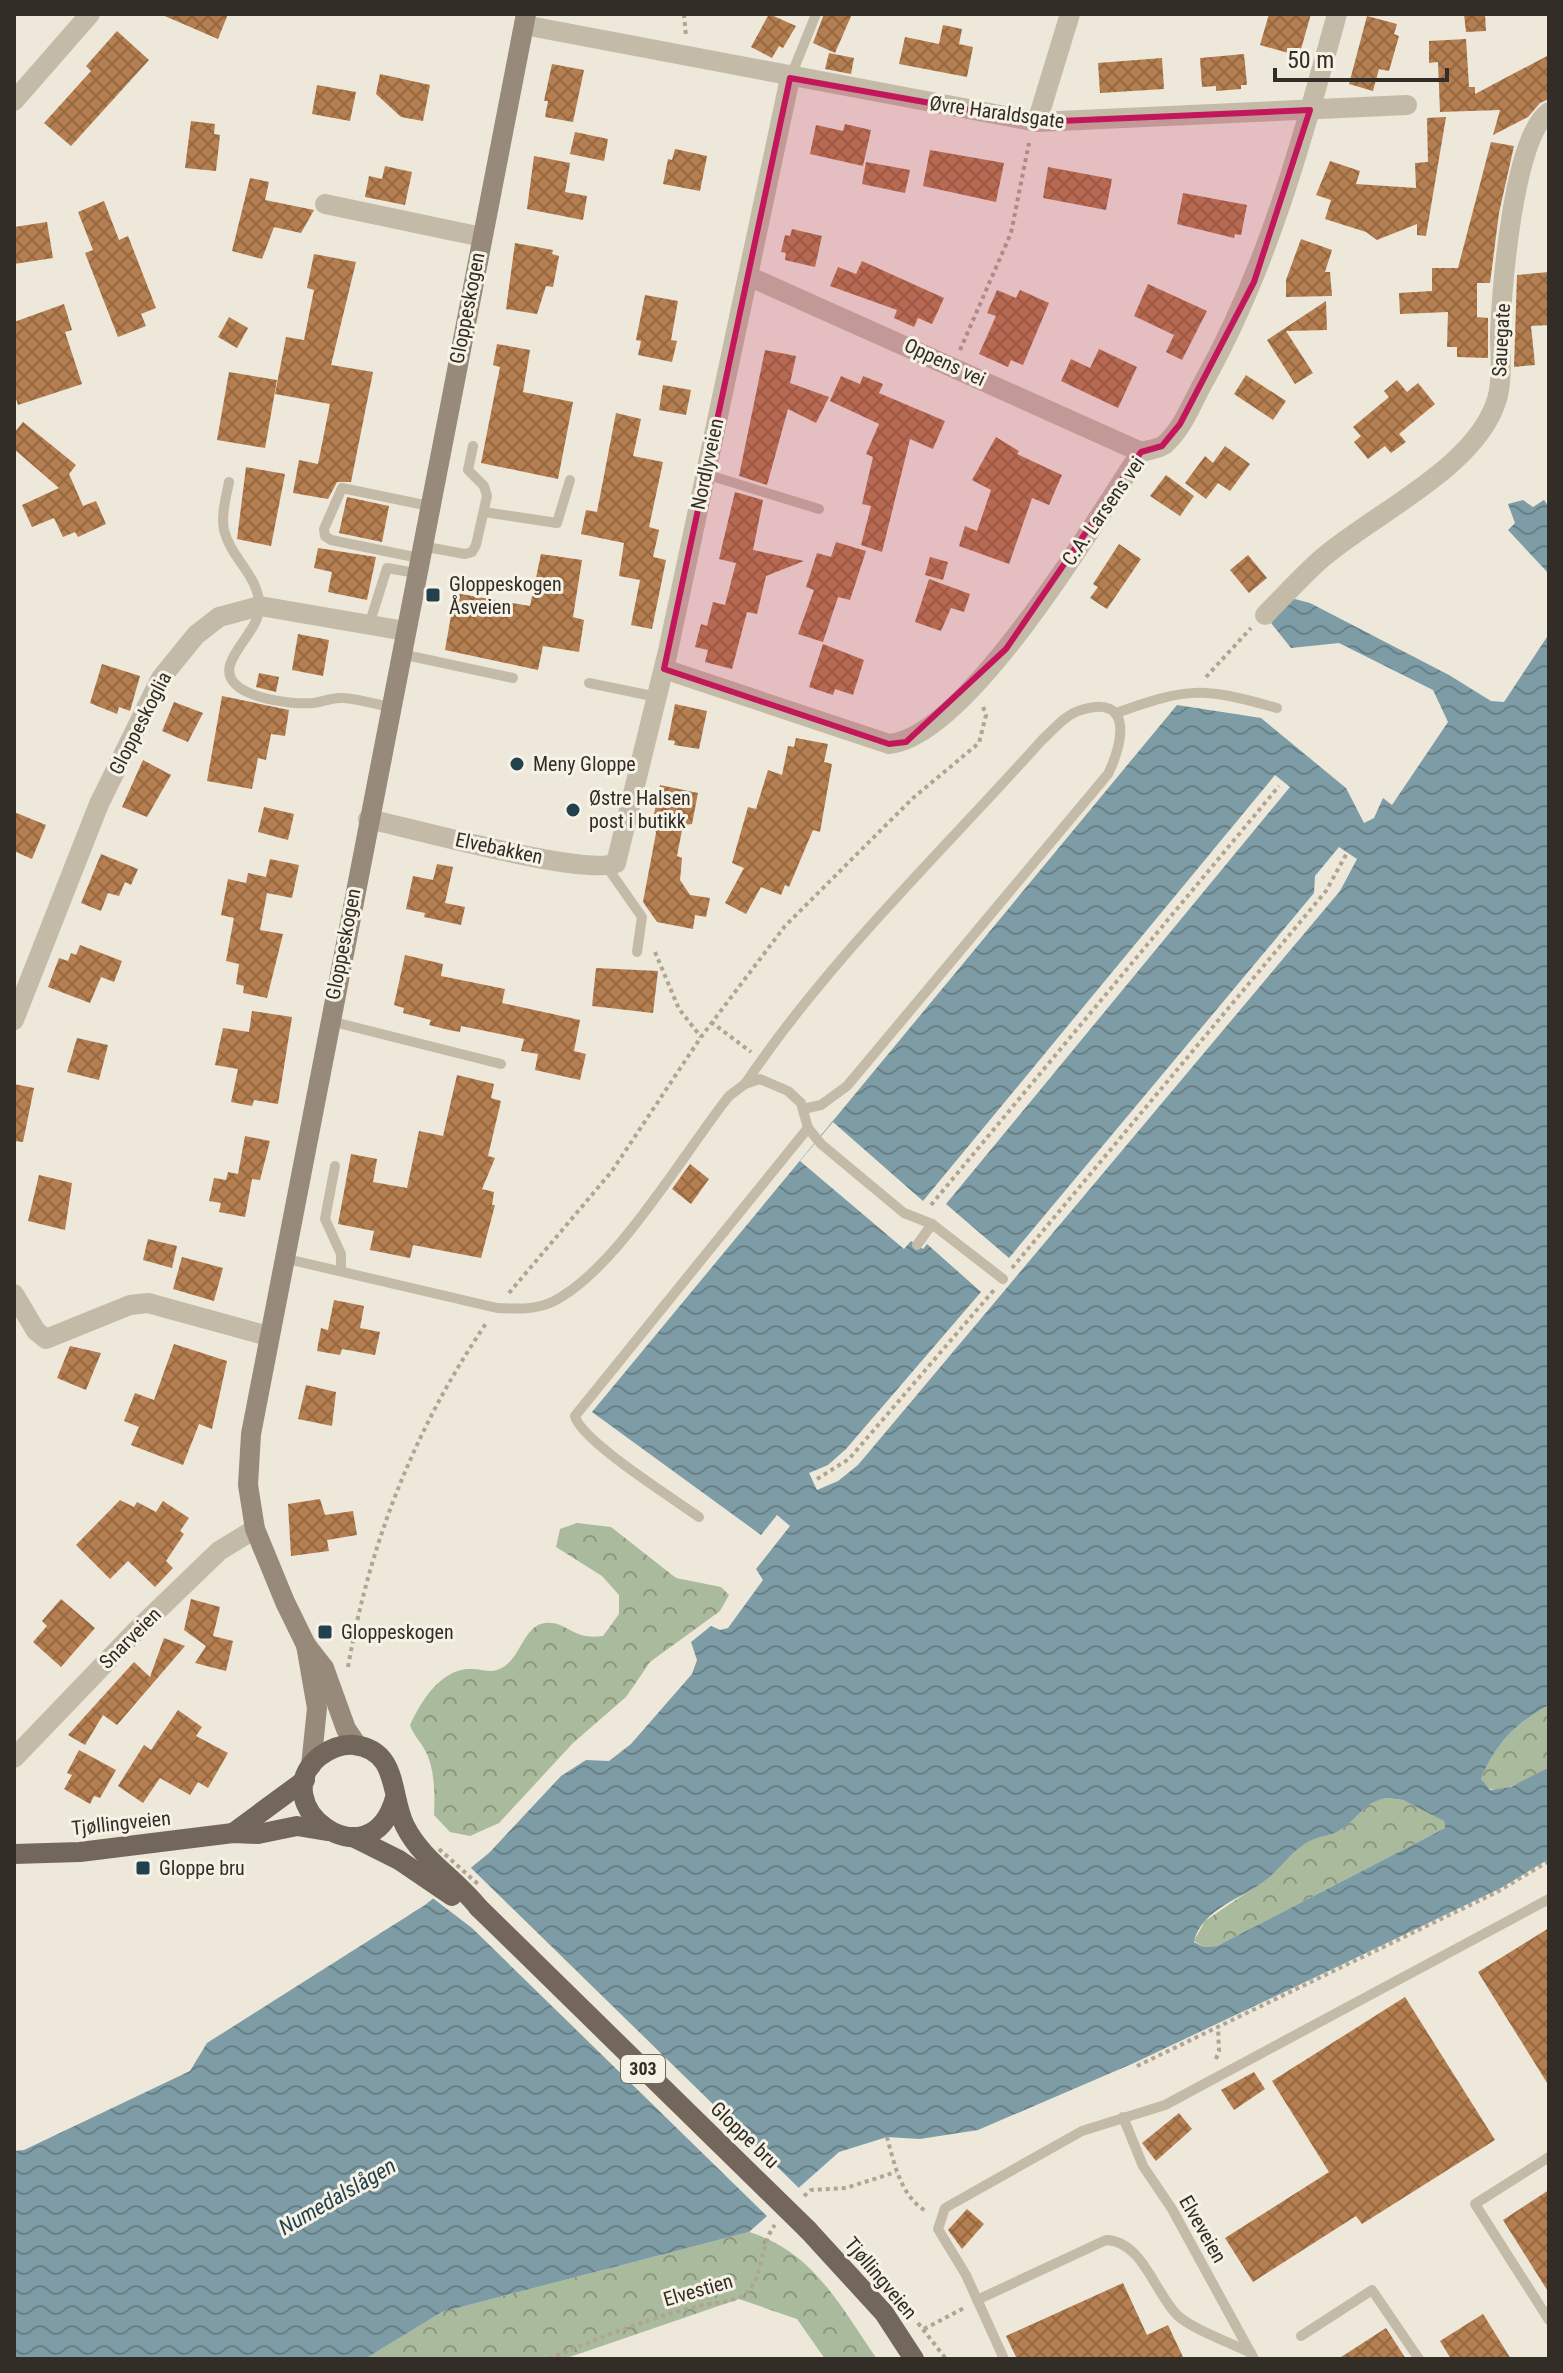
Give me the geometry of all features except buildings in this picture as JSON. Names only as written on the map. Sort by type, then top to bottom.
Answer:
[{"type":"main road","name":"Gloppeskogen","points":[[308,1773],[317,1708],[306,1645],[255,1529],[248,1471],[251,1434],[525,20]]},
{"type":"main road","name":"Gloppeskogen","points":[[306,1645],[324,1668],[346,1729],[357,1745]]},
{"type":"main road","name":"303","points":[[308,1773],[327,1751],[357,1745],[376,1753],[385,1762],[393,1776],[395,1798]]},
{"type":"main road","points":[[308,1773],[306,1806],[327,1831]]},
{"type":"main road","name":"Tjøllingveien","points":[[233,1833],[308,1773]]},
{"type":"main road","points":[[353,1837],[376,1829],[387,1818],[395,1798]]},
{"type":"main road","name":"Gloppe bru","points":[[395,1798],[414,1843],[436,1867],[463,1888],[478,1907],[808,2230]]},
{"type":"main road","name":"Tjøllingveien","points":[[14,1854],[80,1852],[233,1833],[258,1834],[297,1826],[327,1831]]},
{"type":"main road","name":"303","points":[[327,1831],[353,1837]]},
{"type":"main road","name":"Gloppe bru","points":[[353,1837],[399,1860],[454,1897],[478,1907]]},
{"type":"main road","name":"Tjøllingveien","points":[[808,2230],[884,2313],[914,2359]]},
{"type":"street","points":[[14,101],[90,14]]},
{"type":"street","points":[[1037,122],[1070,14]]},
{"type":"street","name":"C.A. Larsens vei","points":[[664,669],[889,744],[906,742],[924,731],[974,686],[1006,649],[1052,586],[1141,452],[1162,446],[1180,424],[1221,351],[1254,282],[1310,110],[1337,14]]},
{"type":"street","name":"Øvre Haraldsgate","points":[[525,20],[790,78],[1037,122],[1407,105]]},
{"type":"street","name":"Nordlyveien","points":[[607,867],[616,863],[622,850],[664,669],[790,78]]},
{"type":"street","name":"Sauegate","points":[[1265,615],[1320,560],[1468,450],[1485,422],[1496,402],[1500,381],[1506,261],[1519,178],[1531,134],[1549,112]]},
{"type":"street","name":"Gloppeskogen","points":[[325,204],[482,237]]},
{"type":"street","name":"Oppens vei","points":[[748,276],[1141,452]]},
{"type":"street","name":"Gloppeskoglia","points":[[14,1020],[99,804],[161,678],[179,652],[219,617],[260,606],[405,631]]},
{"type":"street","name":"Elvebakken","points":[[368,819],[566,862],[607,867]]},
{"type":"street","points":[[14,1294],[36,1331],[46,1339],[130,1305],[148,1303],[268,1336]]},
{"type":"street","name":"Snarveien","points":[[14,1758],[126,1641],[210,1561],[255,1529]]},
{"type":"lane","points":[[790,78],[816,14]]},
{"type":"lane","points":[[369,625],[387,568],[419,559],[472,552],[487,496],[484,486],[468,470],[473,446]]},
{"type":"lane","points":[[705,474],[819,509]]},
{"type":"lane","points":[[484,512],[557,523],[570,480]]},
{"type":"lane","points":[[229,482],[223,527],[257,589],[260,606],[258,618],[229,670],[231,681],[237,689],[297,704],[342,698],[390,707]]},
{"type":"lane","points":[[419,559],[331,540],[325,536],[324,529],[342,488],[429,506]]},
{"type":"lane","points":[[401,654],[513,678]]},
{"type":"lane","points":[[589,683],[657,697]]},
{"type":"lane","points":[[1116,713],[1170,694],[1200,690],[1277,708]]},
{"type":"lane","points":[[745,1084],[761,1059],[843,958],[1042,740],[1062,721],[1081,709],[1103,708],[1116,713],[1123,724],[1121,740],[1108,774],[847,1086],[821,1105],[803,1109]]},
{"type":"lane","points":[[607,867],[642,917],[637,952]]},
{"type":"lane","points":[[329,1021],[501,1064]]},
{"type":"lane","points":[[283,1258],[497,1308],[526,1309],[550,1303],[582,1284],[612,1254],[729,1096],[745,1084],[760,1079],[788,1091],[803,1109],[808,1128],[861,1178],[918,1220],[932,1224],[1003,1279]]},
{"type":"lane","points":[[699,1517],[596,1443],[577,1426],[575,1416],[808,1128]]},
{"type":"lane","points":[[335,1166],[325,1219],[341,1254],[341,1271]]},
{"type":"lane","points":[[917,1245],[932,1224]]},
{"type":"lane","points":[[1004,2359],[966,2275],[938,2229],[939,2218],[945,2208],[1082,2131],[1165,2105],[1549,1899]]},
{"type":"lane","name":"Elveveien","points":[[1123,2117],[1143,2166],[1172,2209],[1252,2356]]},
{"type":"lane","points":[[1549,2157],[1475,2204],[1549,2320]]},
{"type":"lane","points":[[977,2300],[1106,2240],[1120,2241],[1131,2249],[1179,2316],[1252,2356]]},
{"type":"lane","points":[[1301,2336],[1372,2290],[1419,2359]]},
{"type":"path","points":[[953,366],[1004,255],[1037,122]]},
{"type":"path","points":[[1200,690],[1207,674],[1265,615]]},
{"type":"path","points":[[347,1669],[358,1607],[386,1512],[431,1411],[497,1308],[612,1171],[711,1022],[785,926],[913,798],[979,743],[986,715],[974,686]]},
{"type":"path","points":[[918,1220],[1279,786]]},
{"type":"path","points":[[817,1479],[849,1459],[1003,1279],[1326,891],[1347,853]]},
{"type":"path","points":[[642,917],[679,1009],[701,1037]]},
{"type":"path","points":[[711,1022],[761,1059]]},
{"type":"path","points":[[1137,2066],[1485,1899],[1549,1861]]},
{"type":"path","points":[[887,2137],[896,2172],[916,2205],[939,2218]]},
{"type":"path","points":[[801,2199],[811,2190],[846,2188],[896,2172]]},
{"type":"path","name":"Elvestien","points":[[549,2359],[604,2335],[742,2296],[754,2284],[764,2246],[772,2228],[782,2219]]},
{"type":"path","points":[[946,2359],[924,2329],[977,2300]]},
{"type":"highlighted area","points":[[790,78],[1037,122],[1310,110],[1254,282],[1180,424],[1162,446],[1141,452],[1006,649],[906,742],[889,744],[664,669]]},
{"type":"green space","points":[[577,1523],[611,1527],[676,1578],[721,1587],[729,1595],[720,1611],[650,1662],[626,1697],[573,1743],[499,1823],[470,1836],[450,1832],[434,1815],[431,1767],[410,1725],[426,1697],[441,1680],[460,1670],[500,1669],[538,1625],[553,1623],[584,1636],[603,1636],[619,1614],[619,1595],[602,1576],[556,1547],[560,1529]]},
{"type":"green space","points":[[1549,1705],[1549,1767],[1509,1787],[1484,1787],[1481,1779],[1500,1745],[1516,1727]]},
{"type":"green space","points":[[1386,1798],[1403,1800],[1444,1820],[1445,1828],[1217,1946],[1204,1947],[1194,1941],[1205,1921],[1268,1878],[1290,1853],[1311,1840],[1341,1830],[1372,1801]]},
{"type":"green space","points":[[749,2232],[772,2241],[808,2267],[824,2283],[877,2359],[825,2359],[797,2319],[739,2299],[564,2359],[365,2359],[442,2312]]},
{"type":"water","points":[[1523,500],[1533,507],[1544,500],[1549,507],[1549,574],[1508,530],[1515,523],[1508,504]]},
{"type":"water","name":"Numedalslågen","points":[[1291,598],[1310,603],[1449,675],[1491,701],[1504,702],[1547,637],[1549,626],[1549,1705],[1508,1736],[1493,1755],[1481,1779],[1490,1790],[1511,1787],[1549,1767],[1549,1859],[1501,1888],[1339,1966],[1134,2063],[978,2130],[920,2139],[887,2137],[839,2152],[749,2232],[442,2312],[365,2359],[14,2359],[14,2151],[24,2150],[190,2071],[207,2043],[425,1905],[489,1853],[561,1776],[586,1760],[609,1761],[631,1744],[692,1674],[697,1660],[691,1642],[711,1626],[720,1630],[728,1628],[763,1580],[756,1569],[790,1526],[777,1515],[761,1535],[592,1412],[1177,705],[1261,718],[1346,788],[1364,823],[1374,818],[1383,798],[1392,805],[1448,722],[1433,690],[1339,643],[1291,648],[1271,623]],"holes":[[[1378,1800],[1403,1800],[1444,1821],[1445,1828],[1217,1946],[1204,1947],[1194,1942],[1205,1921],[1224,1905],[1258,1886],[1302,1846],[1342,1829]]]},
{"type":"pier","points":[[1275,775],[1290,787],[946,1204],[1009,1258],[1314,893],[1315,876],[1339,847],[1357,859],[1340,891],[858,1465],[838,1481],[817,1490],[809,1473],[828,1465],[846,1449],[981,1292],[927,1244],[923,1249],[911,1241],[904,1249],[800,1161],[833,1122],[923,1201]]},
{"type":"pier","points":[[468,1865],[801,2190],[770,2219],[472,1928],[430,1896]]},
{"type":"place","name":"Gloppeskogen Åsveien","points":[[433,595]]},
{"type":"place","name":"Meny Gloppe","points":[[517,764]]},
{"type":"place","name":"Østre Halsen post i butikk","points":[[573,810]]},
{"type":"place","name":"Gloppeskogen","points":[[325,1632]]},
{"type":"place","name":"Gloppe bru","points":[[143,1868]]}]
